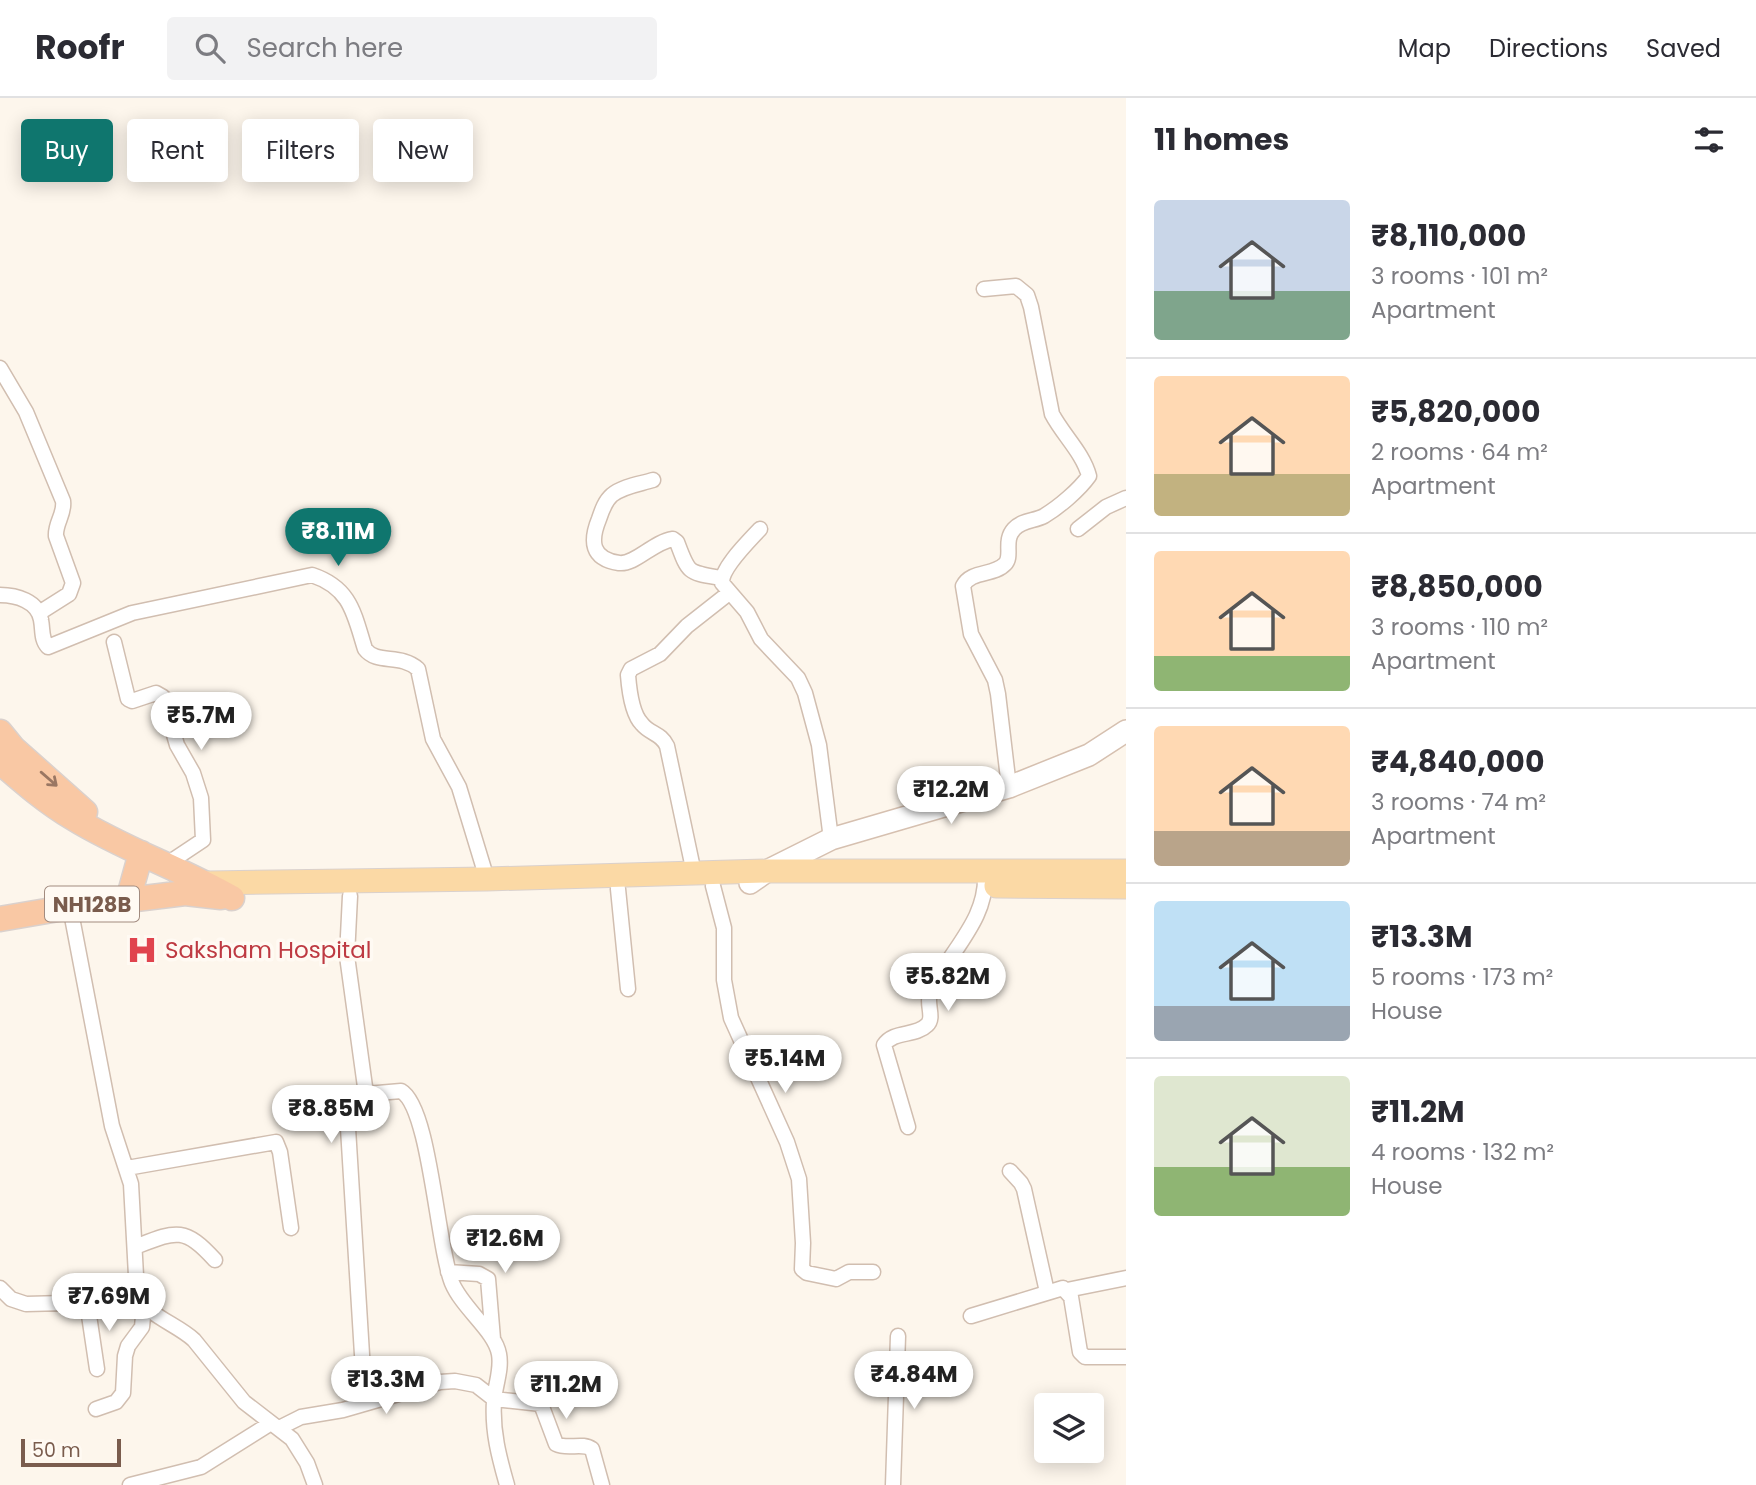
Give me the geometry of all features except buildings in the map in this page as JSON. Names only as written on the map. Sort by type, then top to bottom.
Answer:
[{"type":"highway","name":"NH128B","points":[[0,732],[13,748],[75,802],[112,840]]},
{"type":"highway","name":"NH128B","points":[[0,762],[40,796],[74,819],[112,840],[167,864],[196,888]]},
{"type":"highway","points":[[128,900],[141,853]]},
{"type":"highway","name":"NH128B","points":[[0,919],[196,888]]},
{"type":"highway","points":[[196,888],[232,898]]},
{"type":"main road","points":[[758,877],[831,839],[1009,788],[1089,755],[1126,731]]},
{"type":"main road","points":[[196,888],[487,879],[986,878],[1126,871]]},
{"type":"main road","points":[[986,878],[1126,887]]},
{"type":"main road","points":[[232,898],[618,889],[704,879]]},
{"type":"street","points":[[984,289],[1016,286],[1027,295],[1052,414],[1086,466],[1089,476],[1046,515],[1014,529],[1009,537],[1008,560],[1003,566],[967,580],[963,586],[971,634],[995,680],[1009,788]]},
{"type":"street","points":[[0,368],[26,412],[63,501],[63,513],[55,536],[73,583],[69,594],[39,614]]},
{"type":"street","points":[[653,480],[621,489],[604,504],[592,535],[600,556],[618,563],[632,562],[642,552],[673,539],[677,542],[689,570],[721,578]]},
{"type":"street","points":[[1078,528],[1106,507],[1126,498]]},
{"type":"street","points":[[721,578],[760,529]]},
{"type":"street","points":[[0,595],[21,598],[39,614],[44,643],[48,648],[132,613],[312,575],[323,579],[337,588],[351,604],[365,649],[370,655],[404,660],[418,669],[433,739],[459,787],[487,879]]},
{"type":"street","points":[[721,578],[729,593],[754,622],[761,639],[798,678],[805,693],[819,745],[831,839]]},
{"type":"street","points":[[729,593],[687,626],[660,654],[631,669],[628,675],[639,721],[659,734],[667,746],[704,879],[724,928],[724,980],[731,1018],[787,1142],[799,1179],[802,1269],[807,1273],[836,1279],[849,1272],[873,1272]]},
{"type":"street","points":[[114,642],[128,699],[132,701],[156,693],[163,697],[177,746],[193,773],[201,798],[203,840],[167,864]]},
{"type":"street","points":[[908,1127],[884,1045],[889,1038],[929,1024],[929,997],[981,910],[986,878]]},
{"type":"street","points":[[618,889],[628,989]]},
{"type":"street","points":[[350,896],[347,956],[366,1094]]},
{"type":"street","points":[[70,907],[112,1126],[131,1184],[136,1287],[142,1303],[142,1327],[128,1346],[125,1356],[123,1393],[116,1402],[96,1409]]},
{"type":"street","points":[[365,1403],[347,1112],[366,1094],[395,1090],[405,1093],[411,1102],[424,1137],[448,1272],[466,1307],[497,1347],[499,1363],[494,1399],[494,1434],[507,1485]]},
{"type":"street","points":[[127,1168],[276,1142],[281,1152],[291,1228]]},
{"type":"street","points":[[1010,1171],[1024,1189],[1047,1292]]},
{"type":"street","points":[[135,1247],[164,1236],[185,1235],[200,1243],[215,1260]]},
{"type":"street","points":[[448,1272],[478,1273],[488,1279],[493,1339]]},
{"type":"street","points":[[971,1317],[1047,1292],[1126,1278]]},
{"type":"street","points":[[0,1288],[18,1303],[142,1303],[184,1330],[244,1402],[286,1432],[298,1446],[315,1485]]},
{"type":"street","points":[[1067,1290],[1071,1297],[1080,1352],[1085,1357],[1126,1357]]},
{"type":"street","points":[[87,1302],[97,1369]]},
{"type":"street","points":[[893,1485],[898,1336]]},
{"type":"street","points":[[130,1485],[201,1467],[275,1425],[301,1417],[343,1410],[440,1382],[455,1381],[476,1385],[494,1399],[541,1404],[556,1444],[592,1449],[602,1485]]},
{"type":"place","name":"Saksham Hospital","points":[[142,950]]}]
